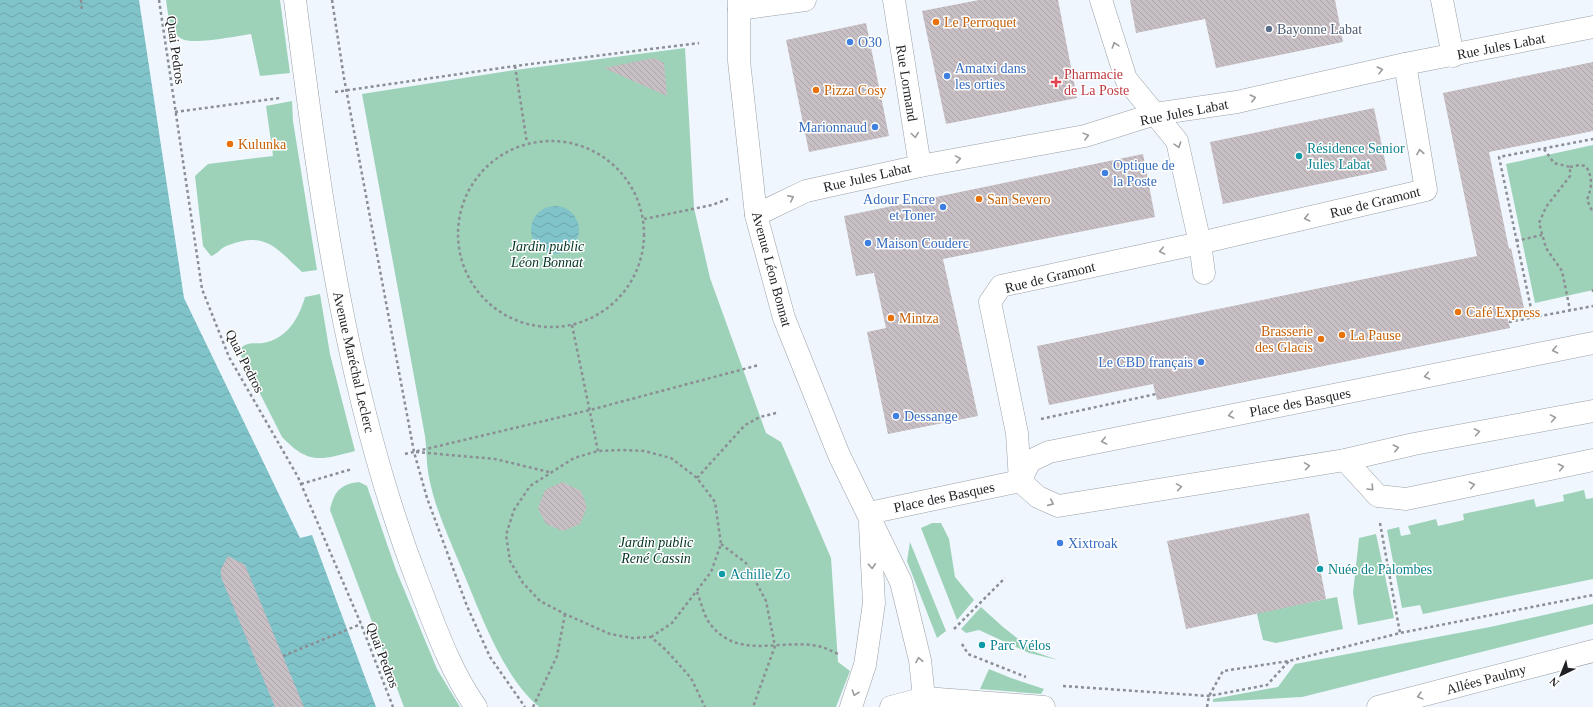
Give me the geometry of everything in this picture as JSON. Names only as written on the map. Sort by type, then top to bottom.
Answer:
[{"type":"street","name":"Avenue Maréchal Leclerc","points":[[295,0],[307,94],[340,308],[377,462],[401,538],[442,644],[465,692],[476,707]]},
{"type":"street","points":[[739,5],[805,0]]},
{"type":"street","name":"Rue Lormand","points":[[894,0],[920,166]]},
{"type":"street","points":[[1101,0],[1126,79],[1177,141],[1200,243],[1204,273]]},
{"type":"street","points":[[1442,0],[1453,56]]},
{"type":"street","name":"Avenue Léon Bonnat","points":[[739,5],[739,61],[756,215],[784,318],[839,455],[869,513],[901,582],[920,660],[925,703]]},
{"type":"street","name":"Rue Jules Labat","points":[[756,215],[806,190],[920,166],[1085,136],[1155,114],[1237,102],[1405,64],[1453,56],[1593,27]]},
{"type":"street","name":"Rue de Gramont","points":[[1020,481],[1017,434],[990,302],[1001,286],[1200,243],[1426,190],[1405,64]]},
{"type":"street","name":"Place des Basques","points":[[869,513],[1020,481],[1030,461],[1049,452],[1593,343]]},
{"type":"street","points":[[1020,481],[1038,497],[1058,506],[1345,460],[1414,444],[1593,411]]},
{"type":"street","points":[[1345,460],[1378,496],[1406,499],[1593,460]]},
{"type":"street","name":"Avenue Léon Bonnat","points":[[851,707],[865,665],[874,603],[869,513]]},
{"type":"street","name":"Allées Paulmy","points":[[1378,707],[1593,651]]},
{"type":"street","points":[[891,707],[925,703],[1044,707]]},
{"type":"path","points":[[81,0],[82,11]]},
{"type":"path","name":"Quai Pedros","points":[[159,0],[202,289],[229,357],[298,477],[361,624],[393,707]]},
{"type":"path","points":[[332,0],[347,91],[414,452],[427,498],[467,606],[490,657],[525,707]]},
{"type":"path","points":[[176,112],[307,94],[347,91],[515,66],[699,43]]},
{"type":"path","points":[[515,66],[527,143]]},
{"type":"path","points":[[1532,318],[1498,157],[1593,139]]},
{"type":"path","points":[[558,140],[588,148],[614,165],[634,189],[644,218],[644,247],[636,274],[620,297],[599,315],[572,325],[540,327],[509,317],[483,298],[465,271],[458,240],[460,208],[475,179],[498,156],[527,143],[558,140]]},
{"type":"path","points":[[1544,149],[1554,164],[1570,167],[1578,165],[1586,166],[1592,174],[1591,187],[1586,200],[1593,213]]},
{"type":"path","points":[[1570,167],[1570,176],[1546,206],[1539,223],[1546,248],[1562,271],[1570,310]]},
{"type":"path","points":[[644,218],[712,205],[753,190]]},
{"type":"path","points":[[1516,241],[1542,235]]},
{"type":"path","points":[[1593,289],[1593,294]]},
{"type":"path","points":[[1509,322],[1593,306]]},
{"type":"path","points":[[572,325],[598,451]]},
{"type":"path","points":[[414,452],[590,410],[759,364]]},
{"type":"path","points":[[1017,434],[1044,417],[1156,394]]},
{"type":"path","points":[[698,478],[744,425],[760,417],[776,413]]},
{"type":"path","points":[[598,451],[644,451],[671,458],[698,478],[715,502],[721,544],[711,572],[672,623],[651,637],[632,638],[610,634],[564,614],[540,601],[523,583],[510,561],[506,535],[514,510],[530,486],[550,472],[574,458],[598,451]]},
{"type":"path","points":[[414,452],[495,459],[550,472]]},
{"type":"path","points":[[1378,496],[1378,512],[1400,633]]},
{"type":"path","points":[[721,544],[746,563],[766,601],[774,646],[753,707]]},
{"type":"path","points":[[954,629],[1005,578]]},
{"type":"path","points":[[697,592],[710,624],[722,637],[743,646],[811,645],[829,649],[846,657]]},
{"type":"path","points":[[1207,707],[1209,696],[1223,671],[1289,661],[1400,633],[1593,595]]},
{"type":"path","points":[[533,707],[557,656],[564,614]]},
{"type":"path","points":[[283,656],[361,624]]},
{"type":"path","points":[[651,637],[666,650],[691,678],[705,707]]},
{"type":"path","points":[[962,644],[968,654],[1028,677]]},
{"type":"path","points":[[1061,686],[1209,696],[1267,685],[1289,661]]},
{"type":"green space","points":[[166,0],[280,0],[290,73],[260,76],[251,34],[205,41],[188,41],[182,39],[174,32]]},
{"type":"green space","points":[[685,48],[694,208],[710,278],[766,433],[781,442],[831,558],[838,662],[850,671],[836,707],[539,707],[526,694],[514,678],[493,642],[444,525],[430,482],[425,436],[362,94],[515,70]]},
{"type":"green space","points":[[292,101],[293,121],[317,270],[302,272],[278,250],[262,241],[242,241],[226,246],[211,256],[203,246],[195,176],[208,164],[273,156],[266,106]]},
{"type":"green space","points":[[1593,145],[1593,290],[1535,303],[1506,164]]},
{"type":"green space","points":[[320,294],[330,354],[355,451],[333,457],[316,458],[300,452],[282,437],[240,354],[242,347],[245,345],[263,343],[279,337],[295,320],[305,297]]},
{"type":"green space","points":[[359,482],[367,486],[396,570],[437,669],[460,707],[404,707],[330,510],[334,498],[339,490],[352,483]]},
{"type":"green space","points":[[1584,490],[1586,499],[1593,498],[1593,579],[1423,614],[1420,605],[1402,608],[1387,530],[1399,527],[1401,536],[1411,534],[1408,526],[1436,519],[1438,526],[1464,520],[1463,514],[1534,499],[1536,507],[1564,501],[1563,495]]},
{"type":"green space","points":[[932,523],[941,523],[949,539],[955,577],[974,600],[957,620],[921,528]]},
{"type":"green space","points":[[1376,534],[1394,618],[1358,625],[1353,593],[1359,538]]},
{"type":"green space","points":[[910,542],[946,631],[937,638],[907,561]]},
{"type":"green space","points":[[1337,597],[1343,629],[1276,643],[1263,640],[1256,610],[1259,612]]},
{"type":"green space","points":[[1593,604],[1593,624],[1302,697],[1213,702],[1213,699],[1278,687],[1295,664],[1490,627]]},
{"type":"green space","points":[[981,607],[1003,627],[1035,652],[1058,660],[1029,653],[979,630],[966,633],[961,629]]},
{"type":"green space","points":[[989,669],[1044,689],[1041,694],[980,689]]},
{"type":"water","points":[[0,0],[139,0],[184,298],[300,538],[312,535],[376,707],[0,707]]},
{"type":"water","points":[[555,206],[564,208],[572,213],[577,221],[579,230],[577,239],[572,247],[564,252],[555,254],[546,252],[538,247],[533,239],[531,230],[533,221],[538,213],[546,208]]},
{"type":"building","points":[[979,0],[1058,0],[1077,98],[946,124],[922,11]]},
{"type":"building","points":[[1130,0],[1335,0],[1343,42],[1216,68],[1205,19],[1136,33]]},
{"type":"building","points":[[866,23],[889,136],[809,152],[786,40]]},
{"type":"building","points":[[654,58],[664,63],[667,96],[604,68]]},
{"type":"building","points":[[1593,62],[1593,131],[1489,152],[1509,249],[1511,248],[1524,308],[1506,313],[1510,328],[1157,400],[1153,384],[1049,405],[1037,346],[1477,256],[1443,93]]},
{"type":"building","name":"Résidence Senior Jules Labat","points":[[1374,108],[1387,170],[1223,204],[1210,142]]},
{"type":"building","points":[[1143,154],[1155,217],[943,259],[978,416],[888,434],[867,332],[886,328],[874,273],[856,276],[844,216]]},
{"type":"building","points":[[562,482],[581,491],[587,507],[580,524],[563,531],[546,524],[538,508],[545,490]]},
{"type":"building","points":[[1309,513],[1326,599],[1186,629],[1167,541]]},
{"type":"building","points":[[228,556],[245,565],[304,707],[275,707],[221,577],[221,569]]},
{"type":"place","name":"Le Perroquet","points":[[936,22]]},
{"type":"place","name":"Bayonne Labat","points":[[1269,29]]},
{"type":"place","name":"O30","points":[[850,42]]},
{"type":"place","name":"Amatxi dans les orties","points":[[947,76]]},
{"type":"place","name":"Pharmacie de La Poste","points":[[1056,82]]},
{"type":"place","name":"Pizza Cosy","points":[[816,90]]},
{"type":"place","name":"Marionnaud","points":[[875,127]]},
{"type":"place","name":"Kulunka","points":[[230,144]]},
{"type":"place","name":"Résidence Senior Jules Labat","points":[[1299,156]]},
{"type":"place","name":"Optique de la Poste","points":[[1105,173]]},
{"type":"place","name":"San Severo","points":[[979,199]]},
{"type":"place","name":"Adour Encre et Toner","points":[[943,207]]},
{"type":"place","name":"Maison Couderc","points":[[868,243]]},
{"type":"place","name":"Café Express","points":[[1458,312]]},
{"type":"place","name":"Mintza","points":[[891,318]]},
{"type":"place","name":"La Pause","points":[[1342,335]]},
{"type":"place","name":"Brasserie des Glacis","points":[[1321,339]]},
{"type":"place","name":"Le CBD français","points":[[1201,362]]},
{"type":"place","name":"Dessange","points":[[896,416]]},
{"type":"place","name":"Xixtroak","points":[[1060,543]]},
{"type":"place","name":"Nuée de Palombes","points":[[1320,569]]},
{"type":"place","name":"Achille Zo","points":[[722,574]]},
{"type":"place","name":"Parc Vélos","points":[[982,645]]},
{"type":"park label","name":"Jardin public Léon Bonnat","points":[[547,254]]},
{"type":"park label","name":"Jardin public René Cassin","points":[[656,550]]}]
